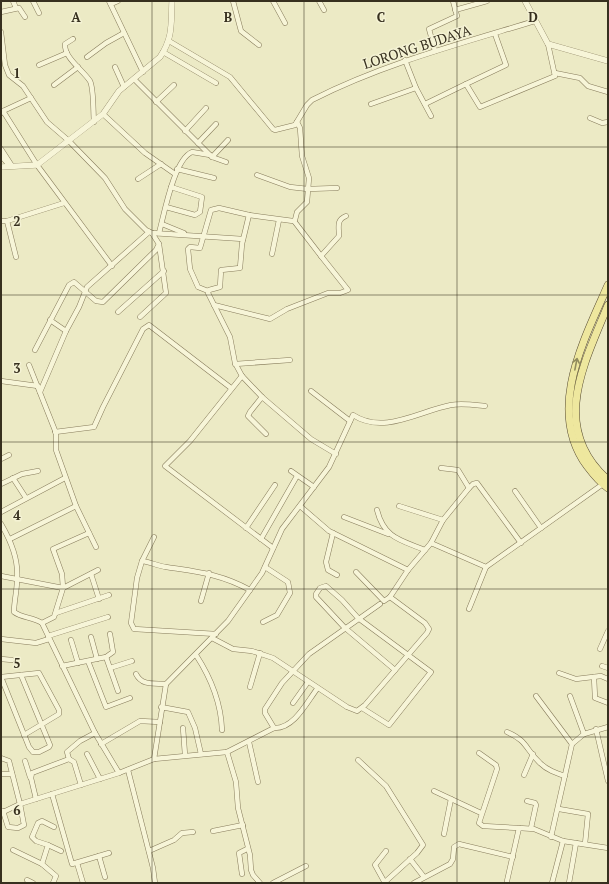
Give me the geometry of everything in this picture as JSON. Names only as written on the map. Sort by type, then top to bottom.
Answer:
[{"type":"main road","points":[[606,484],[582,459],[571,436],[568,419],[569,402],[578,354],[608,285]]},
{"type":"main road","points":[[606,484],[577,434],[575,402],[581,375],[607,310]]},
{"type":"street","points":[[13,1],[16,8],[20,9],[25,17]]},
{"type":"street","points":[[33,1],[40,13]]},
{"type":"street","points":[[118,1],[110,2],[143,72]]},
{"type":"street","points":[[1,167],[37,165],[103,114],[124,87],[143,72],[163,52],[169,41],[172,1]]},
{"type":"street","points":[[234,1],[241,31],[259,45]]},
{"type":"street","points":[[273,1],[284,23]]},
{"type":"street","points":[[319,1],[324,10]]},
{"type":"street","points":[[435,51],[429,29],[454,19],[457,13],[453,1]]},
{"type":"street","points":[[455,10],[487,1]]},
{"type":"street","points":[[466,84],[478,106],[481,107],[554,77],[555,72],[548,54],[548,44],[525,1]]},
{"type":"street","points":[[1,12],[16,8]]},
{"type":"street","name":"LORONG BUDAYA","points":[[297,122],[307,105],[312,100],[405,60],[535,21]]},
{"type":"street","points":[[1,32],[6,70],[12,78],[23,86],[47,122],[69,141],[105,178],[125,209],[151,233],[159,244],[166,293],[140,317]]},
{"type":"street","points":[[88,57],[106,43],[124,34]]},
{"type":"street","points":[[424,104],[506,65],[495,34]]},
{"type":"street","points":[[73,39],[65,44],[67,53],[91,82],[94,122]]},
{"type":"street","points":[[169,41],[230,77],[273,130],[294,125],[297,122],[300,128],[303,158],[308,170],[308,189],[306,202],[297,212],[294,221]]},
{"type":"street","points":[[548,44],[608,61]]},
{"type":"street","points":[[163,52],[216,83]]},
{"type":"street","points":[[39,65],[67,53]]},
{"type":"street","points":[[405,60],[416,88],[431,116]]},
{"type":"street","points":[[54,85],[78,67]]},
{"type":"street","points":[[115,67],[124,87]]},
{"type":"street","points":[[555,72],[580,78],[588,86],[608,92]]},
{"type":"street","points":[[134,79],[212,156]]},
{"type":"street","points":[[156,102],[174,85]]},
{"type":"street","points":[[371,104],[416,88]]},
{"type":"street","points":[[31,98],[2,112],[64,203],[112,266]]},
{"type":"street","points":[[185,131],[206,108]]},
{"type":"street","points":[[103,114],[145,153],[161,164],[176,172],[214,178]]},
{"type":"street","points":[[590,118],[602,122],[608,122]]},
{"type":"street","points":[[198,143],[216,124]]},
{"type":"street","points":[[212,156],[228,140]]},
{"type":"street","points":[[1,149],[10,166]]},
{"type":"street","points":[[159,233],[176,172],[189,153],[192,152],[212,156],[226,162]]},
{"type":"street","points":[[1,156],[10,166]]},
{"type":"street","points":[[138,179],[161,164]]},
{"type":"street","points":[[258,175],[285,186],[308,189],[337,188]]},
{"type":"street","points":[[166,207],[195,215],[200,212],[202,197],[171,187]]},
{"type":"street","points":[[1,221],[7,221],[64,203]]},
{"type":"street","points":[[214,305],[270,319],[288,308],[328,293],[340,293],[348,290],[294,221],[279,220],[215,208],[211,210],[200,248],[189,248],[188,259],[198,286],[208,291],[214,305],[231,339],[235,364],[242,376],[262,396],[311,439],[336,454]]},
{"type":"street","points":[[208,291],[220,287],[221,270],[240,268],[243,239],[250,215]]},
{"type":"street","points":[[321,256],[339,236],[338,223],[346,216]]},
{"type":"street","points":[[272,254],[279,220]]},
{"type":"street","points":[[7,221],[16,257]]},
{"type":"street","points":[[162,224],[177,229],[185,234]]},
{"type":"street","points":[[40,392],[66,330],[79,307],[85,290],[151,233],[185,234],[203,237],[243,239]]},
{"type":"street","points":[[35,350],[70,285],[74,282],[96,301],[99,303],[103,302],[156,250],[159,244]]},
{"type":"street","points":[[118,312],[164,271]]},
{"type":"street","points":[[50,320],[66,330]]},
{"type":"street","points":[[55,432],[94,427],[143,328],[149,325],[231,388]]},
{"type":"street","points":[[235,364],[290,360]]},
{"type":"street","points":[[29,365],[55,432],[56,448],[65,478],[76,506],[96,547]]},
{"type":"street","points":[[242,376],[190,441],[165,466],[273,548]]},
{"type":"street","points":[[1,381],[38,386]]},
{"type":"street","points":[[311,391],[350,422]]},
{"type":"street","points":[[262,396],[248,416],[266,434]]},
{"type":"street","points":[[154,759],[161,706],[166,684],[228,621],[250,590],[265,567],[282,529],[314,487],[336,454],[353,415],[364,421],[387,424],[452,405],[485,406]]},
{"type":"street","points":[[1,459],[9,455]]},
{"type":"street","points":[[441,468],[458,470],[469,488]]},
{"type":"street","points":[[1,484],[22,474],[38,471]]},
{"type":"street","points":[[291,471],[314,487]]},
{"type":"street","points":[[261,539],[297,476]]},
{"type":"street","points":[[13,478],[26,498]]},
{"type":"street","points":[[1,512],[65,478]]},
{"type":"street","points":[[356,572],[384,601],[390,597],[408,570],[431,543],[443,520],[469,488],[473,484],[477,483],[481,485],[521,543]]},
{"type":"street","points":[[469,609],[486,567],[606,484]]},
{"type":"street","points":[[246,528],[275,485]]},
{"type":"street","points":[[515,492],[541,528]]},
{"type":"street","points":[[10,539],[76,506]]},
{"type":"street","points":[[300,506],[333,533],[408,570]]},
{"type":"street","points":[[399,506],[443,520]]},
{"type":"street","points":[[377,510],[383,527],[388,534]]},
{"type":"street","points":[[344,517],[425,550]]},
{"type":"street","points":[[1,524],[10,539],[17,562],[18,580],[14,612],[18,615],[35,618],[42,623],[95,733],[119,773]]},
{"type":"street","points":[[42,623],[54,617],[63,588],[62,574],[52,549],[89,532]]},
{"type":"street","points":[[333,533],[326,562],[328,570],[337,575]]},
{"type":"street","points":[[154,537],[142,562],[137,578],[131,623],[134,629],[214,636],[233,649],[260,653],[292,671],[351,710],[357,711],[362,708],[427,633],[428,626],[390,597]]},
{"type":"street","points":[[431,543],[486,567]]},
{"type":"street","points":[[142,562],[187,571],[209,573],[232,580],[250,590]]},
{"type":"street","points":[[263,622],[277,615],[290,593],[288,582],[265,567]]},
{"type":"street","points":[[1,576],[63,588],[98,570]]},
{"type":"street","points":[[201,601],[209,573]]},
{"type":"street","points":[[91,574],[99,599]]},
{"type":"street","points":[[362,708],[389,724],[431,672],[409,654],[358,618],[342,600],[326,586],[320,588],[316,594],[316,597],[344,627],[395,670]]},
{"type":"street","points":[[56,613],[109,595]]},
{"type":"street","points":[[274,728],[265,713],[266,709],[292,671],[308,654],[344,627],[380,604]]},
{"type":"street","points":[[1,639],[36,643],[49,637],[108,617]]},
{"type":"street","points":[[600,649],[608,631]]},
{"type":"street","points":[[62,666],[106,657],[114,650],[110,634]]},
{"type":"street","points":[[91,637],[97,659]]},
{"type":"street","points":[[71,640],[78,663]]},
{"type":"street","points":[[250,687],[260,653]]},
{"type":"street","points":[[196,655],[213,684],[222,730]]},
{"type":"street","points":[[106,657],[118,691]]},
{"type":"street","points":[[1,659],[12,660]]},
{"type":"street","points":[[88,661],[106,707],[130,698]]},
{"type":"street","points":[[110,668],[132,661]]},
{"type":"street","points":[[602,666],[608,668]]},
{"type":"street","points":[[559,672],[576,679],[601,676],[608,679]]},
{"type":"street","points":[[21,675],[42,725],[50,745],[40,752],[33,752],[29,747],[24,735],[1,677],[39,673],[59,710],[59,714],[42,725],[24,735]]},
{"type":"street","points":[[136,674],[140,681],[144,683],[166,684]]},
{"type":"street","points":[[594,677],[595,698],[608,703]]},
{"type":"street","points":[[293,703],[308,682]]},
{"type":"street","points":[[1,758],[9,761],[20,804],[24,823],[18,828],[8,827],[2,812],[20,804],[128,770],[154,759],[227,752],[274,728],[279,728],[288,724],[297,716],[317,688]]},
{"type":"street","points":[[536,696],[572,744]]},
{"type":"street","points":[[570,696],[584,734]]},
{"type":"street","points":[[161,706],[188,712],[195,728],[201,754]]},
{"type":"street","points":[[101,744],[140,721],[160,722]]},
{"type":"street","points":[[551,837],[559,809],[572,744],[584,734],[596,729],[608,727]]},
{"type":"street","points":[[183,728],[185,756]]},
{"type":"street","points":[[596,729],[608,781]]},
{"type":"street","points":[[507,732],[523,741],[540,764],[565,776]]},
{"type":"street","points":[[81,785],[74,762],[69,759],[67,752],[95,733]]},
{"type":"street","points":[[249,742],[258,782]]},
{"type":"street","points":[[227,752],[236,782],[238,808],[253,875],[260,883]]},
{"type":"street","points":[[87,754],[100,779]]},
{"type":"street","points":[[479,754],[496,765],[497,769],[478,821],[480,825],[531,828],[563,841],[608,848]]},
{"type":"street","points":[[524,775],[533,754]]},
{"type":"street","points":[[31,778],[34,771],[69,759]]},
{"type":"street","points":[[358,760],[386,786],[422,841],[422,848],[385,882],[375,865],[386,850]]},
{"type":"street","points":[[25,761],[36,799]]},
{"type":"street","points":[[128,770],[149,851],[155,883]]},
{"type":"street","points":[[1,774],[12,774]]},
{"type":"street","points":[[434,791],[481,813]]},
{"type":"street","points":[[52,794],[72,864],[109,854]]},
{"type":"street","points":[[444,834],[451,799]]},
{"type":"street","points":[[527,801],[536,804],[531,828]]},
{"type":"street","points":[[559,809],[588,814],[585,844]]},
{"type":"street","points":[[54,827],[42,821],[35,825],[32,837],[36,841],[61,851]]},
{"type":"street","points":[[213,831],[243,825]]},
{"type":"street","points":[[507,881],[519,828]]},
{"type":"street","points":[[149,851],[174,840],[182,833],[194,832]]},
{"type":"street","points":[[552,883],[563,841]]},
{"type":"street","points":[[569,883],[576,843]]},
{"type":"street","points":[[414,883],[450,864],[453,859],[454,847],[459,844],[513,857]]},
{"type":"street","points":[[42,864],[48,845]]},
{"type":"street","points":[[242,874],[239,853],[247,849]]},
{"type":"street","points":[[13,850],[42,864],[56,876],[53,883]]},
{"type":"street","points":[[99,856],[105,877]]},
{"type":"street","points":[[410,859],[424,877]]},
{"type":"street","points":[[77,863],[83,883]]},
{"type":"street","points":[[273,883],[306,866]]},
{"type":"street","points":[[27,880],[33,883]]}]
